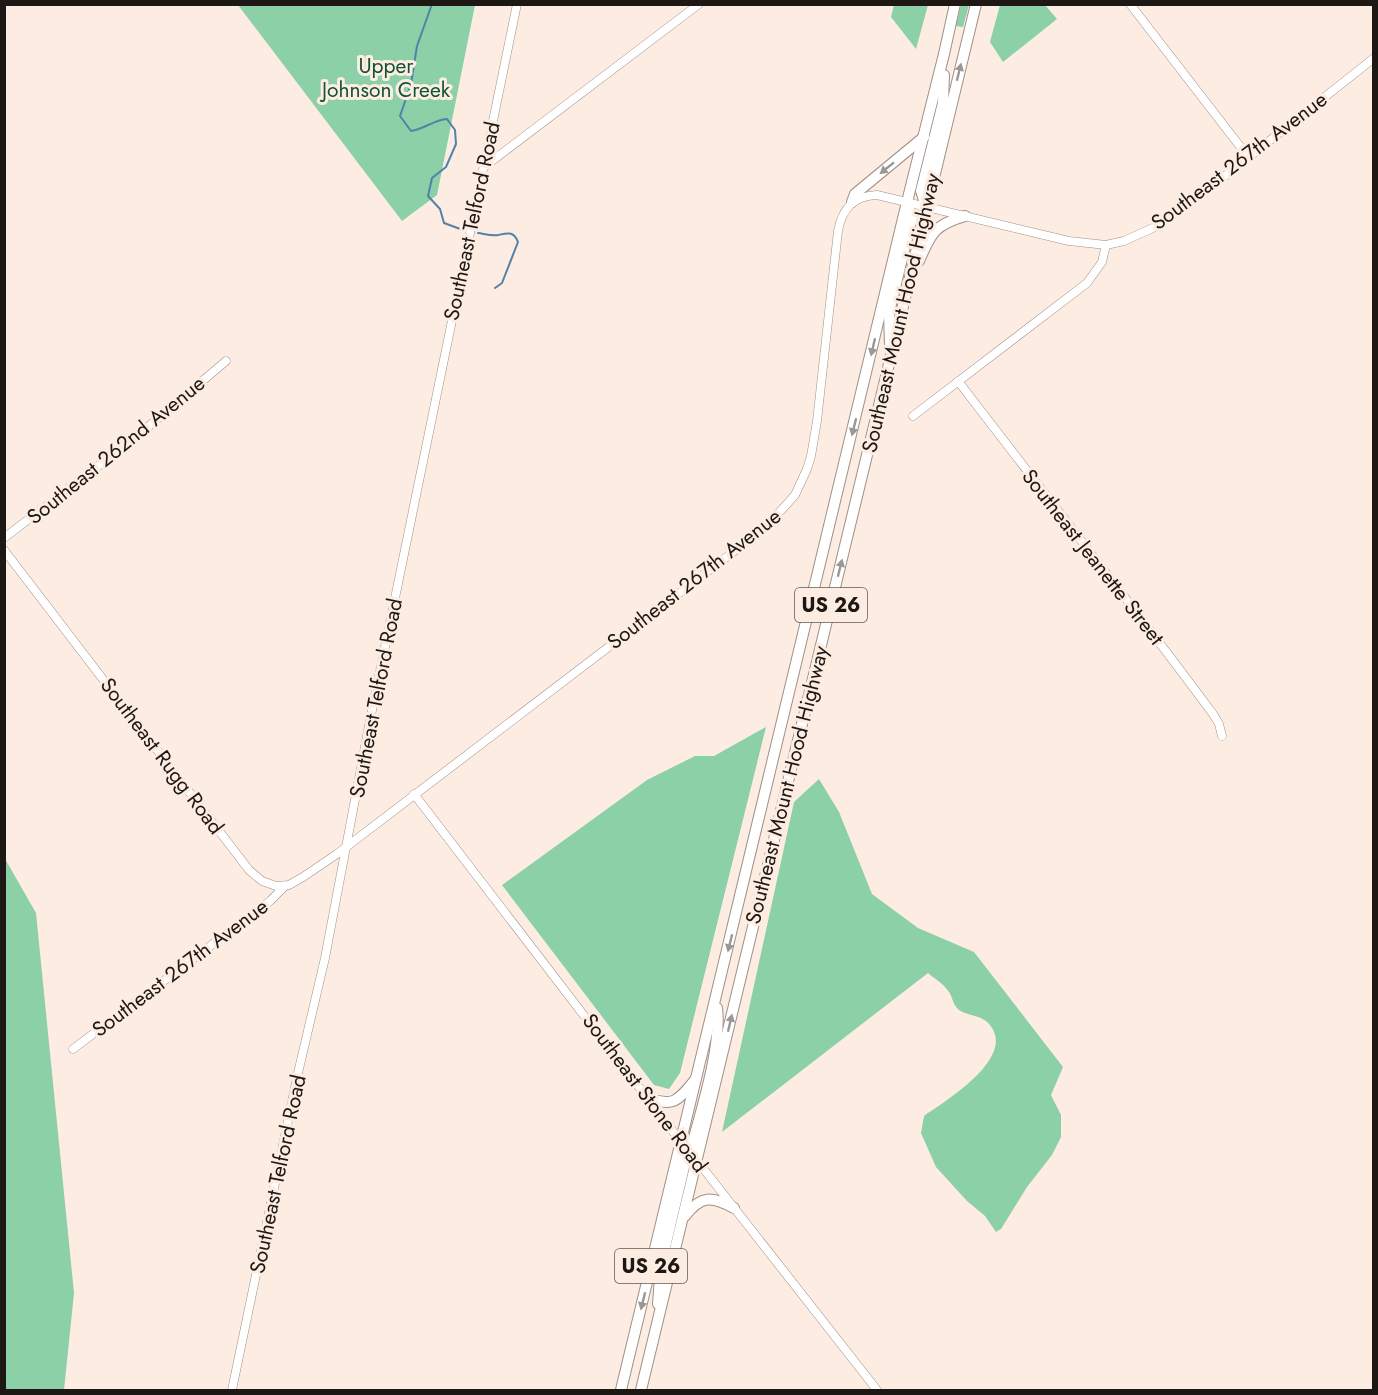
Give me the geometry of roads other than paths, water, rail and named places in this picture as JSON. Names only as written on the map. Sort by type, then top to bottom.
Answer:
[{"type":"highway","name":"Southeast Mount Hood Highway","points":[[641,1390],[683,1218],[697,1078],[955,4]]},
{"type":"highway","name":"Southeast Mount Hood Highway","points":[[621,1390],[689,1152],[890,360],[976,4]]},
{"type":"highway","points":[[926,207],[921,191],[943,104],[944,54]]},
{"type":"highway","points":[[852,202],[855,194],[924,136]]},
{"type":"highway","points":[[890,360],[889,312],[912,218],[907,202]]},
{"type":"highway","points":[[908,286],[933,231],[944,222],[965,216]]},
{"type":"highway","points":[[659,1316],[657,1293],[661,1264],[715,1053],[719,1022],[716,1002]]},
{"type":"highway","points":[[646,1097],[662,1103],[673,1102],[682,1096],[697,1078]]},
{"type":"highway","points":[[683,1218],[692,1206],[704,1200],[716,1199],[734,1208]]},
{"type":"street","name":"Southeast Telford Road","points":[[232,1390],[298,1073],[325,958],[517,4]]},
{"type":"street","points":[[484,167],[699,4]]},
{"type":"street","points":[[1130,4],[1249,158]]},
{"type":"street","name":"Southeast 267th Avenue","points":[[1106,245],[1140,235],[1167,220],[1374,58]]},
{"type":"street","points":[[852,202],[877,195],[1069,241],[1106,245],[1102,262],[1087,282],[913,416]]},
{"type":"street","name":"Southeast 267th Avenue","points":[[346,846],[759,532],[786,507],[801,483],[814,444],[838,231],[841,217],[852,202]]},
{"type":"street","name":"Southeast 262nd Avenue","points":[[4,538],[136,437],[226,361]]},
{"type":"street","name":"Southeast Jeanette Street","points":[[958,381],[1214,714],[1222,736]]},
{"type":"street","name":"Southeast Rugg Road","points":[[4,550],[249,870],[269,885],[285,886]]},
{"type":"street","name":"Southeast Stone Road","points":[[414,794],[565,988],[646,1097],[877,1390]]},
{"type":"street","points":[[285,886],[298,880],[346,846]]},
{"type":"street","name":"Southeast 267th Avenue","points":[[73,1049],[270,902],[285,886]]},
{"type":"waterway","points":[[432,4],[417,46],[411,84],[400,116],[411,131],[447,119],[455,130],[456,144],[446,167],[432,178],[428,196],[440,209],[444,223],[463,230]]},
{"type":"waterway","points":[[478,233],[510,234],[515,236],[518,242],[502,283],[495,288]]},
{"type":"park label","name":"Upper Johnson Creek","points":[[386,78]]}]
